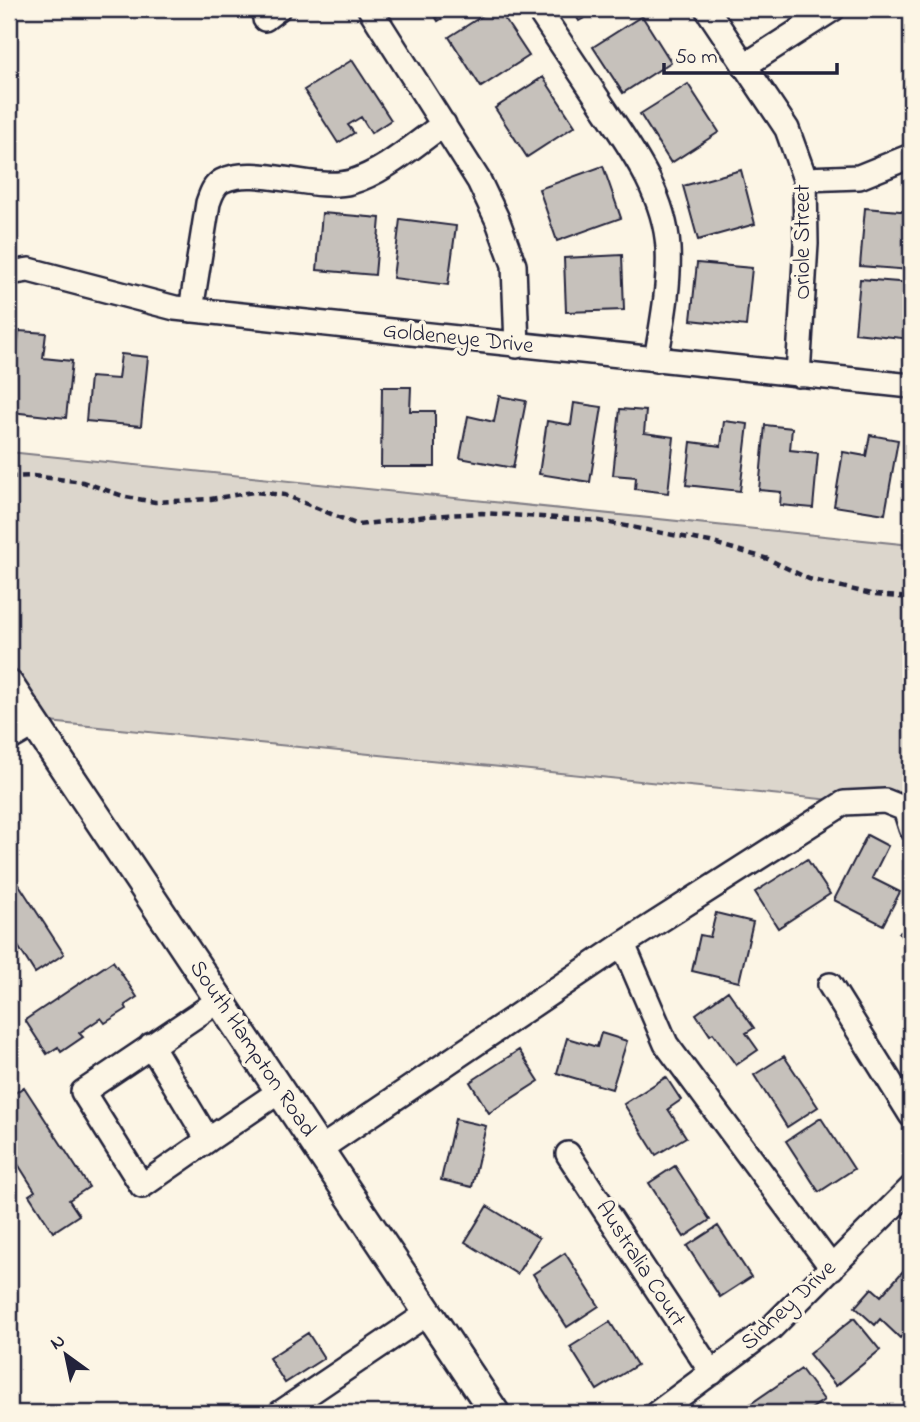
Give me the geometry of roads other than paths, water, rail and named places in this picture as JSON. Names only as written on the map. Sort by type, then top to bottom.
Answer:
[{"type":"main road","name":"South Hampton Road","points":[[9,685],[495,1413]]},
{"type":"street","points":[[370,9],[479,181],[514,265],[517,346]]},
{"type":"street","points":[[538,9],[618,129],[656,196],[668,247],[667,285],[656,360]]},
{"type":"street","name":"Oriole Street","points":[[707,9],[787,129],[805,179],[806,244],[798,375]]},
{"type":"street","points":[[744,66],[833,9]]},
{"type":"street","points":[[191,310],[208,203],[212,191],[221,181],[242,176],[330,184],[349,182],[365,177],[390,162],[443,124]]},
{"type":"street","points":[[805,179],[859,177],[911,156]]},
{"type":"street","name":"Goldeneye Drive","points":[[9,273],[29,270],[175,308],[911,386]]},
{"type":"street","points":[[9,738],[35,724]]},
{"type":"street","points":[[320,1149],[623,944],[844,803],[886,801],[905,809],[911,828]]},
{"type":"street","points":[[623,944],[667,1044],[832,1268]]},
{"type":"street","points":[[830,985],[911,1115]]},
{"type":"street","points":[[218,1001],[83,1092],[142,1186],[280,1091]]},
{"type":"street","points":[[151,1045],[208,1140]]},
{"type":"street","name":"Australia Court","points":[[568,1154],[712,1373]]},
{"type":"street","name":"Sidney Drive","points":[[657,1413],[771,1328],[911,1188]]},
{"type":"street","points":[[280,1413],[428,1313]]}]
